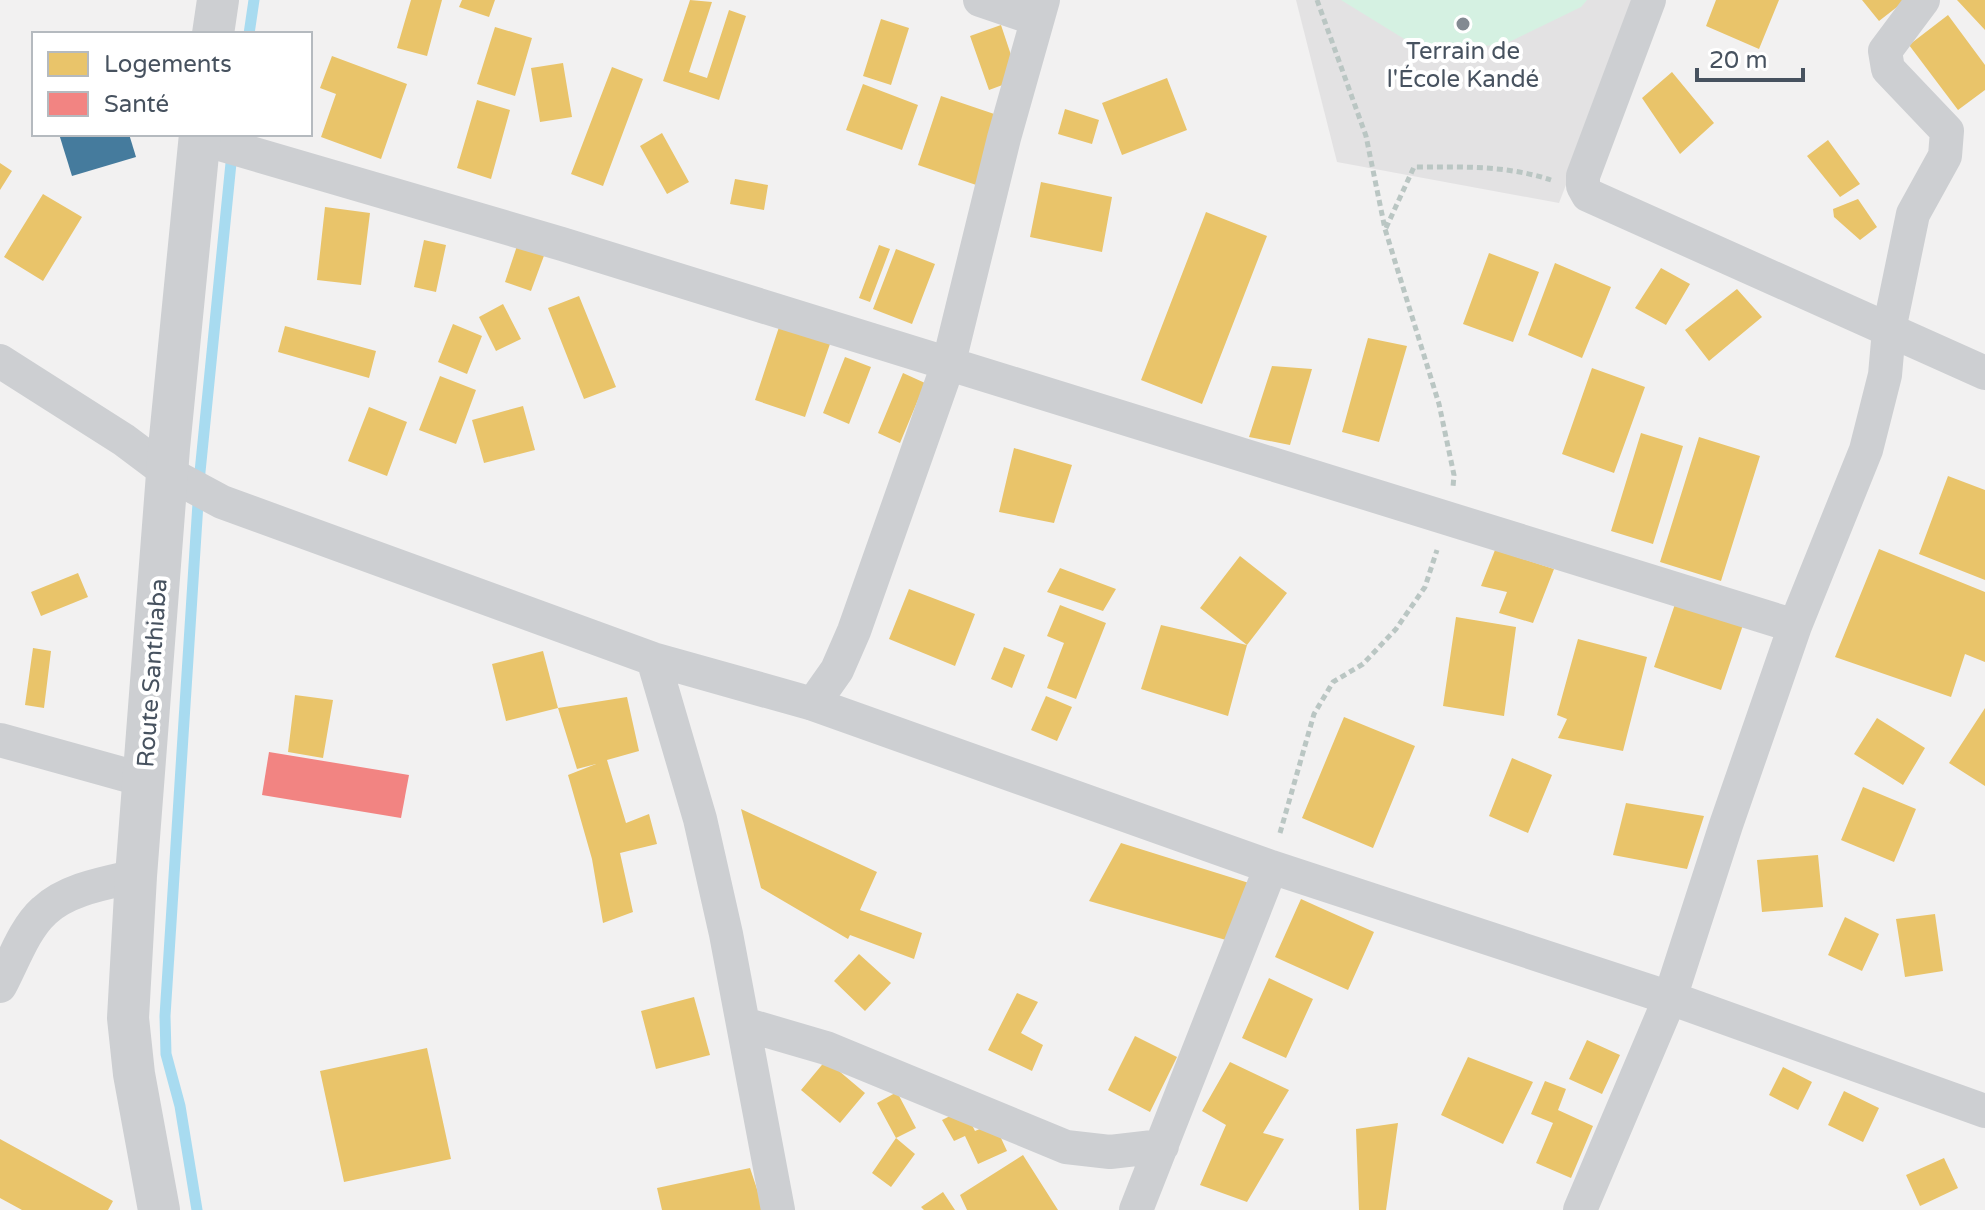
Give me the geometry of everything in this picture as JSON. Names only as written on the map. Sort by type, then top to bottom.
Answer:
[{"type":"street","points":[[213,32],[218,0]]},
{"type":"street","points":[[813,704],[837,670],[854,631],[949,362],[1039,10],[980,0]]},
{"type":"street","points":[[1649,0],[1583,176],[1585,191],[1592,197],[1985,373]]},
{"type":"street","points":[[1580,1210],[1670,998],[1730,811],[1795,626],[1866,450],[1885,375],[1889,330],[1913,214],[1945,156],[1947,131],[1888,69],[1885,51],[1923,0]]},
{"type":"street","points":[[200,136],[949,362],[1795,626]]},
{"type":"street","name":"Route Santhiaba","points":[[159,1210],[134,1074],[128,1018],[136,876],[168,473],[200,136]]},
{"type":"street","points":[[0,361],[124,440],[168,473],[222,502],[653,659],[813,704],[1271,867],[1670,998],[1985,1111]]},
{"type":"street","points":[[653,659],[700,819],[744,1024],[778,1210]]},
{"type":"street","points":[[0,740],[144,780]]},
{"type":"street","points":[[1136,1210],[1271,867]]},
{"type":"street","points":[[0,986],[41,913],[74,893],[136,876]]},
{"type":"street","points":[[744,1024],[826,1048],[1066,1147],[1110,1152],[1162,1146]]},
{"type":"path","points":[[1271,867],[1314,714],[1333,682],[1363,664],[1396,629],[1425,587],[1448,520],[1454,475],[1439,404],[1385,229],[1366,136],[1317,0]]},
{"type":"path","points":[[1385,229],[1414,167],[1479,166],[1523,171],[1585,191]]},
{"type":"shaded area","points":[[1296,0],[1637,0],[1559,203],[1337,162]]},
{"type":"green space","name":"Terrain de l'École Kandé","points":[[1341,0],[1587,0],[1581,7],[1503,45],[1439,47],[1406,40]]},
{"type":"building: Logements","points":[[411,0],[442,0],[427,56],[397,48]]},
{"type":"building: Logements","points":[[462,0],[495,0],[489,17],[459,7]]},
{"type":"building: Logements","points":[[690,0],[712,2],[689,72],[707,78],[729,10],[746,16],[719,100],[663,81]]},
{"type":"building: Logements","points":[[1716,0],[1779,0],[1759,49],[1706,26]]},
{"type":"building: Logements","points":[[1862,0],[1906,0],[1879,21]]},
{"type":"building: Logements","points":[[1957,0],[1985,0],[1985,30]]},
{"type":"building: Logements","points":[[1948,15],[1985,65],[1985,90],[1958,110],[1909,45]]},
{"type":"building: Logements","points":[[881,19],[909,28],[891,85],[863,76]]},
{"type":"building: Logements","points":[[1001,25],[1019,79],[989,90],[970,36]]},
{"type":"building: Logements","points":[[495,27],[532,38],[515,96],[477,84]]},
{"type":"building: Logements","points":[[332,56],[407,84],[381,159],[321,137],[336,94],[320,88]]},
{"type":"building: Logements","points":[[563,63],[572,117],[540,122],[531,68]]},
{"type":"building: Logements","points":[[612,67],[643,79],[603,186],[571,174]]},
{"type":"building: Logements","points":[[1672,72],[1714,123],[1680,154],[1642,98]]},
{"type":"building: Logements","points":[[1167,78],[1187,130],[1122,155],[1102,103]]},
{"type":"building: Logements","points":[[863,84],[918,105],[902,150],[846,130]]},
{"type":"building: Logements","points":[[941,96],[1006,118],[982,187],[918,165]]},
{"type":"building: Logements","points":[[477,100],[510,110],[491,179],[457,168]]},
{"type":"building: Logements","points":[[1065,109],[1099,120],[1092,144],[1058,134]]},
{"type":"building: Logements","points":[[662,133],[689,182],[667,194],[640,146]]},
{"type":"building: Logements","points":[[1828,140],[1860,184],[1840,197],[1807,156]]},
{"type":"building: Logements","points":[[0,163],[12,171],[0,190]]},
{"type":"building: Logements","points":[[735,179],[768,185],[764,210],[730,204]]},
{"type":"building: Logements","points":[[1041,182],[1112,197],[1102,252],[1030,237]]},
{"type":"building: Logements","points":[[43,194],[82,217],[43,281],[4,257]]},
{"type":"building: Logements","points":[[1858,199],[1877,227],[1860,240],[1834,217],[1833,209]]},
{"type":"building: Logements","points":[[325,207],[370,213],[361,285],[317,280]]},
{"type":"building: Logements","points":[[1206,212],[1267,236],[1202,404],[1141,380]]},
{"type":"building: Logements","points":[[424,240],[446,245],[436,292],[414,287]]},
{"type":"building: Logements","points":[[518,243],[545,253],[531,291],[505,282]]},
{"type":"building: Logements","points":[[879,245],[890,249],[870,302],[859,298]]},
{"type":"building: Logements","points":[[896,249],[935,264],[912,324],[873,309]]},
{"type":"building: Logements","points":[[1489,253],[1539,272],[1513,342],[1463,324]]},
{"type":"building: Logements","points":[[1555,263],[1611,287],[1582,358],[1528,335]]},
{"type":"building: Logements","points":[[1661,268],[1690,284],[1666,325],[1635,308]]},
{"type":"building: Logements","points":[[1737,289],[1762,317],[1709,361],[1685,330]]},
{"type":"building: Logements","points":[[579,296],[616,387],[584,399],[548,308]]},
{"type":"building: Logements","points":[[503,304],[521,339],[496,351],[479,317]]},
{"type":"building: Logements","points":[[453,324],[482,336],[467,374],[438,362]]},
{"type":"building: Logements","points":[[780,324],[831,341],[805,417],[755,400]]},
{"type":"building: Logements","points":[[285,326],[376,351],[369,378],[278,352]]},
{"type":"building: Logements","points":[[1368,338],[1407,346],[1379,442],[1342,432]]},
{"type":"building: Logements","points":[[845,357],[871,367],[849,424],[823,413]]},
{"type":"building: Logements","points":[[1272,366],[1312,369],[1290,445],[1249,437]]},
{"type":"building: Logements","points":[[1592,368],[1645,387],[1614,473],[1562,454]]},
{"type":"building: Logements","points":[[903,373],[925,383],[900,443],[878,433]]},
{"type":"building: Logements","points":[[440,376],[476,390],[456,444],[419,430]]},
{"type":"building: Logements","points":[[523,406],[535,450],[484,463],[472,420]]},
{"type":"building: Logements","points":[[369,407],[407,422],[387,476],[348,461]]},
{"type":"building: Logements","points":[[1641,433],[1683,446],[1653,544],[1611,531]]},
{"type":"building: Logements","points":[[1699,437],[1760,456],[1721,581],[1660,562]]},
{"type":"building: Logements","points":[[1014,448],[1072,465],[1054,523],[999,512]]},
{"type":"building: Logements","points":[[1948,476],[1985,490],[1985,580],[1919,554]]},
{"type":"building: Logements","points":[[1879,549],[1985,592],[1985,662],[1965,654],[1951,697],[1835,657]]},
{"type":"building: Logements","points":[[1495,550],[1554,569],[1533,623],[1499,613],[1507,592],[1481,586]]},
{"type":"building: Logements","points":[[1240,556],[1287,593],[1247,645],[1200,608]]},
{"type":"building: Logements","points":[[1060,568],[1116,589],[1103,611],[1047,592]]},
{"type":"building: Logements","points":[[78,573],[88,597],[41,616],[31,592]]},
{"type":"building: Logements","points":[[909,589],[975,614],[955,666],[889,639]]},
{"type":"building: Logements","points":[[1676,601],[1743,625],[1721,690],[1654,667]]},
{"type":"building: Logements","points":[[1060,605],[1106,623],[1076,699],[1047,688],[1064,643],[1047,636]]},
{"type":"building: Logements","points":[[1456,617],[1516,627],[1504,716],[1443,706]]},
{"type":"building: Logements","points":[[1161,625],[1247,645],[1228,716],[1141,689]]},
{"type":"building: Logements","points":[[1578,639],[1647,657],[1623,751],[1558,738],[1567,719],[1557,715]]},
{"type":"building: Logements","points":[[1004,647],[1025,655],[1012,688],[991,679]]},
{"type":"building: Logements","points":[[33,648],[51,651],[44,708],[25,705]]},
{"type":"building: Logements","points":[[543,651],[558,708],[506,721],[492,664]]},
{"type":"building: Logements","points":[[295,695],[333,700],[323,758],[288,752]]},
{"type":"building: Logements","points":[[1046,696],[1072,707],[1057,741],[1031,730]]},
{"type":"building: Logements","points":[[627,697],[639,751],[607,760],[626,823],[649,814],[657,844],[620,853],[633,912],[603,923],[592,859],[568,775],[596,764],[577,769],[558,708]]},
{"type":"building: Logements","points":[[1985,708],[1985,786],[1949,763]]},
{"type":"building: Logements","points":[[1344,717],[1415,746],[1373,848],[1302,818]]},
{"type":"building: Logements","points":[[1877,718],[1925,748],[1903,785],[1854,754]]},
{"type":"building: Logements","points":[[1512,758],[1552,775],[1528,833],[1489,816]]},
{"type":"building: Logements","points":[[1863,787],[1916,809],[1894,862],[1841,840]]},
{"type":"building: Logements","points":[[1626,803],[1704,816],[1687,869],[1613,855]]},
{"type":"building: Logements","points":[[741,809],[877,872],[860,910],[922,933],[914,959],[850,935],[848,939],[761,888]]},
{"type":"building: Logements","points":[[1121,843],[1249,883],[1226,940],[1089,901]]},
{"type":"building: Logements","points":[[1818,855],[1823,907],[1762,912],[1757,860]]},
{"type":"building: Logements","points":[[1301,899],[1374,932],[1348,990],[1275,957]]},
{"type":"building: Logements","points":[[1935,914],[1943,971],[1905,977],[1896,919]]},
{"type":"building: Logements","points":[[1845,917],[1879,934],[1862,971],[1828,955]]},
{"type":"building: Logements","points":[[859,954],[891,983],[865,1011],[834,981]]},
{"type":"building: Logements","points":[[1269,978],[1313,999],[1286,1058],[1242,1038]]},
{"type":"building: Logements","points":[[1017,993],[1038,1002],[1021,1033],[1043,1045],[1032,1071],[988,1050]]},
{"type":"building: Logements","points":[[694,997],[710,1055],[656,1069],[641,1011]]},
{"type":"building: Logements","points":[[1135,1036],[1177,1057],[1150,1112],[1108,1090]]},
{"type":"building: Logements","points":[[1587,1040],[1620,1055],[1602,1094],[1569,1079]]},
{"type":"building: Logements","points":[[427,1048],[451,1159],[344,1182],[320,1071]]},
{"type":"building: Logements","points":[[1468,1057],[1533,1082],[1503,1144],[1441,1115]]},
{"type":"building: Logements","points":[[826,1060],[865,1093],[840,1123],[801,1090]]},
{"type":"building: Logements","points":[[1230,1062],[1289,1090],[1263,1133],[1284,1139],[1247,1202],[1200,1185],[1226,1125],[1202,1111]]},
{"type":"building: Logements","points":[[1783,1067],[1812,1082],[1798,1110],[1769,1095]]},
{"type":"building: Logements","points":[[1545,1081],[1566,1089],[1558,1110],[1593,1126],[1571,1178],[1536,1163],[1553,1123],[1531,1114]]},
{"type":"building: Logements","points":[[1844,1091],[1879,1108],[1863,1142],[1828,1125]]},
{"type":"building: Logements","points":[[897,1092],[916,1128],[896,1138],[877,1103]]},
{"type":"building: Logements","points":[[964,1109],[975,1131],[994,1123],[1007,1151],[978,1164],[965,1136],[954,1141],[942,1120]]},
{"type":"building: Logements","points":[[1398,1123],[1386,1210],[1359,1210],[1356,1129]]},
{"type":"building: Logements","points":[[896,1138],[915,1154],[891,1187],[872,1173]]},
{"type":"building: Logements","points":[[0,1139],[113,1201],[108,1210],[22,1210],[0,1198]]},
{"type":"building: Logements","points":[[1023,1155],[1058,1210],[967,1210],[960,1195]]},
{"type":"building: Logements","points":[[1944,1158],[1958,1188],[1920,1206],[1906,1175]]},
{"type":"building: Logements","points":[[750,1168],[764,1210],[662,1210],[657,1188]]},
{"type":"building: Logements","points":[[943,1192],[955,1210],[924,1210],[921,1207]]},
{"type":"building: Santé","points":[[269,752],[409,775],[401,818],[262,795]]},
{"type":"building: Public","points":[[60,136],[130,136],[136,157],[72,176]]},
{"type":"waterway","points":[[249,32],[254,0]]},
{"type":"waterway","points":[[197,1210],[180,1106],[166,1054],[165,1016],[200,472],[232,153]]},
{"type":"place","name":"Terrain de l'École Kandé","points":[[1463,24]]}]
